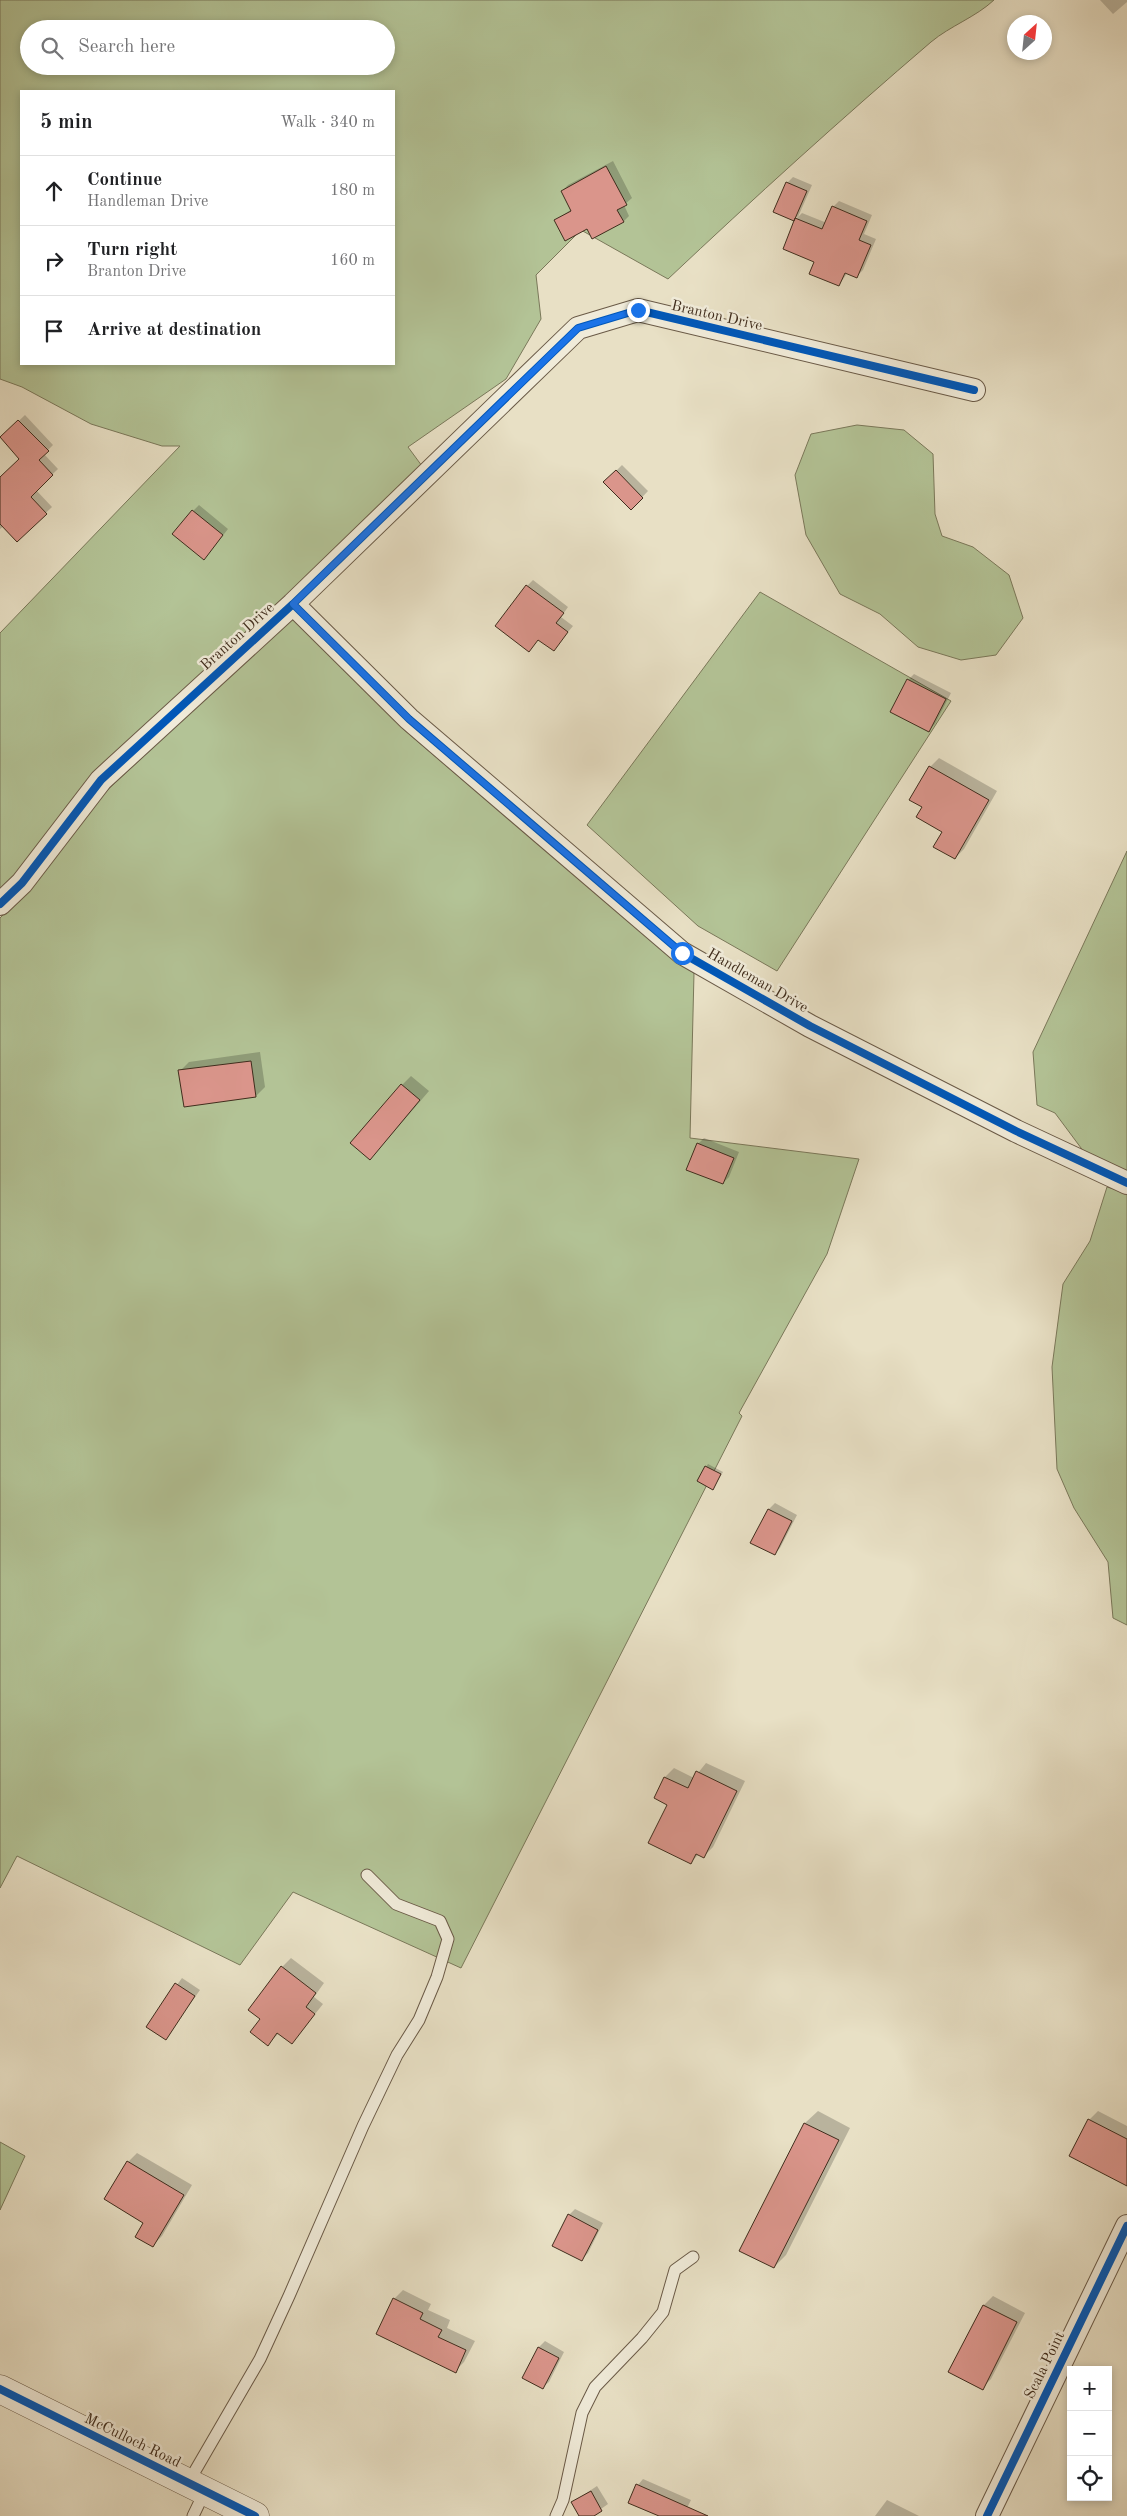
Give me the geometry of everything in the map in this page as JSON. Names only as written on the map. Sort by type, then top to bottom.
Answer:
[{"type":"street","name":"Branton Drive","points":[[0,904],[22,883],[101,780],[293,604],[578,328],[638,310],[974,390]]},
{"type":"street","name":"Handleman Drive","points":[[293,604],[409,719],[682,953],[810,1026],[1016,1131],[1127,1183]]},
{"type":"street","name":"Scala Point","points":[[986,2516],[1127,2226]]},
{"type":"street","name":"McCulloch Road","points":[[0,2389],[254,2516]]},
{"type":"lane","points":[[193,2516],[197,2487],[290,2296],[363,2126],[397,2054],[419,2020],[437,1977],[448,1939],[440,1921],[396,1904],[367,1875]]},
{"type":"lane","points":[[556,2516],[563,2500],[577,2444],[582,2413],[595,2387],[642,2338],[663,2312],[675,2270],[693,2257]]},
{"type":"green space","points":[[0,0],[994,0],[931,42],[798,159],[668,279],[581,230],[536,275],[541,319],[506,379],[408,447],[422,466],[0,890],[0,633],[180,446],[162,446],[91,424],[22,387],[0,379]]},
{"type":"green space","points":[[857,425],[904,430],[933,454],[935,514],[942,536],[973,547],[1009,575],[1023,618],[996,655],[961,660],[918,647],[880,614],[840,594],[806,535],[795,475],[811,434]]},
{"type":"green space","points":[[760,592],[951,701],[777,971],[698,926],[587,825]]},
{"type":"green space","points":[[292,618],[402,728],[676,962],[694,973],[690,1138],[859,1159],[827,1254],[739,1413],[742,1416],[461,1968],[293,1892],[240,1965],[17,1856],[0,1888],[0,918],[29,889],[101,796]]},
{"type":"green space","points":[[1127,851],[1127,1171],[1084,1152],[1055,1113],[1037,1105],[1033,1052]]},
{"type":"green space","points":[[1107,1187],[1127,1193],[1127,1625],[1113,1618],[1108,1562],[1074,1508],[1057,1469],[1052,1367],[1063,1284],[1090,1241]]},
{"type":"green space","points":[[0,2142],[25,2156],[0,2210]]},
{"type":"building","points":[[606,166],[627,205],[617,210],[624,222],[592,239],[587,229],[565,241],[554,220],[571,211],[561,191]]},
{"type":"building","points":[[786,182],[807,191],[794,221],[773,212]]},
{"type":"building","points":[[832,206],[867,221],[859,240],[871,245],[857,278],[845,273],[839,286],[809,274],[814,262],[783,249],[795,218],[822,229]]},
{"type":"building","points":[[18,420],[49,451],[39,460],[53,475],[31,497],[47,514],[17,542],[0,524],[0,477],[19,459],[0,437]]},
{"type":"building","points":[[616,470],[643,498],[631,510],[603,482]]},
{"type":"building","points":[[192,510],[223,535],[204,560],[172,534]]},
{"type":"building","points":[[526,585],[564,613],[556,623],[568,632],[554,651],[538,640],[529,652],[495,626]]},
{"type":"building","points":[[907,679],[946,699],[929,732],[890,712]]},
{"type":"building","points":[[929,766],[989,800],[955,859],[933,847],[942,832],[916,817],[922,807],[909,800]]},
{"type":"building","points":[[251,1061],[256,1097],[184,1107],[178,1070]]},
{"type":"building","points":[[401,1084],[420,1100],[370,1160],[350,1143]]},
{"type":"building","points":[[697,1143],[734,1158],[723,1184],[686,1170]]},
{"type":"building","points":[[705,1466],[721,1474],[713,1490],[697,1481]]},
{"type":"building","points":[[768,1509],[792,1521],[775,1555],[750,1543]]},
{"type":"building","points":[[696,1771],[737,1791],[704,1858],[696,1854],[691,1864],[648,1843],[667,1805],[654,1798],[664,1777],[688,1788]]},
{"type":"building","points":[[281,1966],[316,1993],[306,2007],[315,2014],[292,2044],[277,2033],[268,2046],[250,2032],[260,2019],[248,2010]]},
{"type":"building","points":[[175,1983],[195,1996],[166,2040],[146,2027]]},
{"type":"building","points":[[1088,2119],[1127,2139],[1127,2186],[1069,2156]]},
{"type":"building","points":[[804,2123],[839,2140],[774,2268],[739,2251]]},
{"type":"building","points":[[127,2161],[184,2195],[153,2247],[135,2237],[143,2223],[104,2199]]},
{"type":"building","points":[[568,2214],[598,2230],[582,2261],[552,2246]]},
{"type":"building","points":[[393,2298],[423,2313],[420,2319],[442,2330],[438,2337],[466,2350],[456,2373],[376,2334]]},
{"type":"building","points":[[983,2305],[1017,2322],[983,2390],[948,2372]]},
{"type":"building","points":[[538,2347],[559,2358],[543,2389],[522,2378]]},
{"type":"building","points":[[636,2484],[708,2516],[659,2516],[628,2503]]},
{"type":"building","points":[[591,2491],[602,2511],[594,2516],[579,2516],[571,2502]]},
{"type":"cycle path","points":[[0,904],[22,883],[101,780],[293,604],[578,328],[638,310],[974,390]]},
{"type":"cycle path","points":[[293,604],[409,719],[682,953],[810,1026],[1016,1131],[1127,1183]]},
{"type":"cycle path","points":[[987,2516],[1127,2226]]},
{"type":"cycle path","points":[[0,2389],[255,2516]]},
{"type":"route","points":[[638,310],[578,328],[293,604],[409,719],[682,953]]}]
